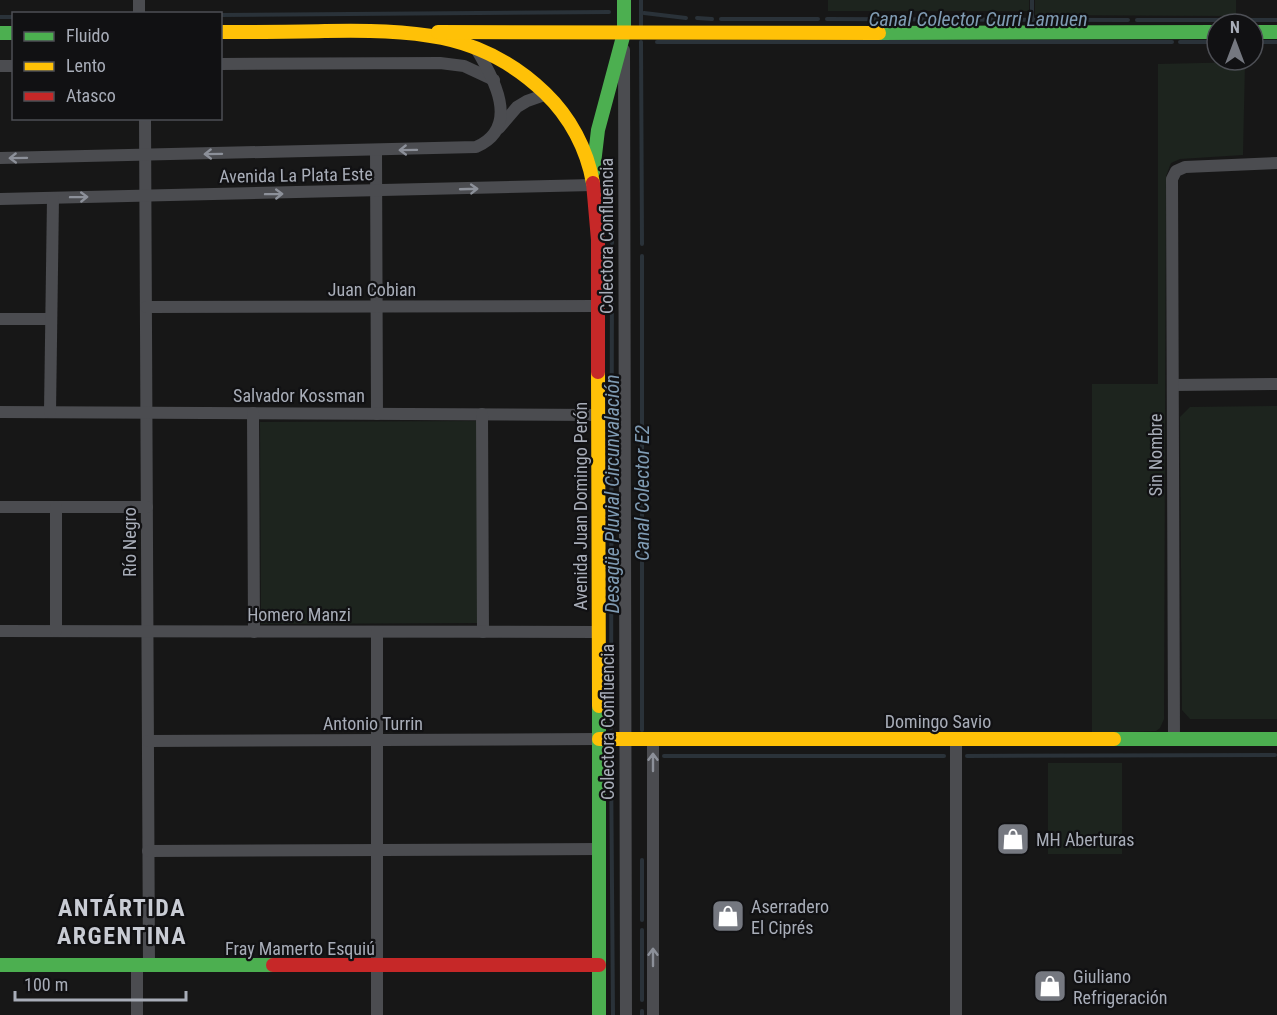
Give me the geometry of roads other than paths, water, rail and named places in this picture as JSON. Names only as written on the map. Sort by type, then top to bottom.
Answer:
[{"type":"main road","name":"Avenida Juan Domingo Perón","points":[[599,1015],[598,306],[593,159],[598,130],[624,33],[624,0]]},
{"type":"main road","points":[[387,31],[430,34],[475,46],[506,61],[547,94],[569,121],[588,161],[593,185]]},
{"type":"main road","points":[[222,32],[1205,32]]},
{"type":"main road","name":"Domingo Savio","points":[[599,739],[1277,739]]},
{"type":"main road","name":"Fray Mamerto Esquiú","points":[[0,965],[599,965]]},
{"type":"street","name":"Colectora Confluencia","points":[[624,33],[626,1015]]},
{"type":"street","points":[[475,46],[494,80],[500,110],[497,132]]},
{"type":"street","points":[[222,64],[440,63],[464,66],[494,80]]},
{"type":"street","points":[[497,132],[517,107],[547,94]]},
{"type":"street","name":"Río Negro","points":[[137,1015],[143,966],[148,851],[145,120]]},
{"type":"street","name":"Avenida La Plata Este","points":[[0,158],[467,148],[485,144],[497,132]]},
{"type":"street","points":[[376,150],[377,414]]},
{"type":"street","name":"Sin Nombre","points":[[1174,739],[1172,180],[1176,171],[1190,166],[1277,164]]},
{"type":"street","name":"Avenida La Plata Este","points":[[0,199],[377,192],[593,185]]},
{"type":"street","points":[[50,412],[52,198]]},
{"type":"street","name":"Juan Cobian","points":[[146,307],[598,306]]},
{"type":"street","points":[[0,319],[51,319]]},
{"type":"street","points":[[1173,385],[1277,384]]},
{"type":"street","name":"Salvador Kossman","points":[[0,412],[598,415]]},
{"type":"street","points":[[253,413],[254,632]]},
{"type":"street","points":[[482,414],[483,632]]},
{"type":"street","points":[[0,507],[147,507]]},
{"type":"street","points":[[56,507],[56,632]]},
{"type":"street","name":"Homero Manzi","points":[[0,632],[598,632]]},
{"type":"street","points":[[377,632],[377,1015]]},
{"type":"street","name":"Antonio Turrin","points":[[148,741],[599,739]]},
{"type":"street","points":[[653,739],[653,1015]]},
{"type":"street","points":[[956,739],[956,1015]]},
{"type":"street","points":[[148,851],[599,849]]},
{"type":"waterway","name":"Canal Colector Curri Lamuen","points":[[641,0],[641,27]]},
{"type":"waterway","points":[[1032,0],[1032,20]]},
{"type":"waterway","name":"Canal Colector Curri Lamuen","points":[[222,15],[609,12]]},
{"type":"waterway","name":"Canal Colector Curri Lamuen","points":[[644,13],[686,18]]},
{"type":"waterway","name":"Canal Colector Curri Lamuen","points":[[0,17],[12,17]]},
{"type":"waterway","name":"Canal Colector Curri Lamuen","points":[[697,18],[712,19]]},
{"type":"waterway","name":"Canal Colector Curri Lamuen","points":[[721,19],[818,19]]},
{"type":"waterway","name":"Canal Colector Curri Lamuen","points":[[827,19],[1128,20]]},
{"type":"waterway","name":"Canal Colector Curri Lamuen","points":[[1137,20],[1277,20]]},
{"type":"waterway","name":"Canal Colector E2","points":[[641,42],[642,244]]},
{"type":"waterway","points":[[657,42],[1172,42]]},
{"type":"waterway","points":[[1180,42],[1205,42]]},
{"type":"waterway","points":[[1265,42],[1277,42]]},
{"type":"waterway","name":"Desagüe Pluvial Circunvalación","points":[[612,177],[612,243]]},
{"type":"waterway","name":"Canal Colector E2","points":[[642,256],[642,730]]},
{"type":"waterway","name":"Desagüe Pluvial Circunvalación","points":[[611,728],[612,260]]},
{"type":"waterway","points":[[967,756],[1275,755]]},
{"type":"waterway","name":"Desagüe Pluvial Circunvalación","points":[[611,756],[613,1015]]},
{"type":"waterway","points":[[664,756],[944,756]]},
{"type":"waterway","name":"Canal Colector E2","points":[[642,860],[642,920]]},
{"type":"waterway","name":"Canal Colector E2","points":[[642,930],[642,1000]]},
{"type":"place","name":"MH Aberturas","points":[[1013,839]]},
{"type":"place","name":"Aserradero El Ciprés","points":[[728,916]]},
{"type":"place","name":"Giuliano Refrigeración","points":[[1050,986]]},
{"type":"district","name":"ANTÁRTIDA ARGENTINA","points":[[122,922]]}]
